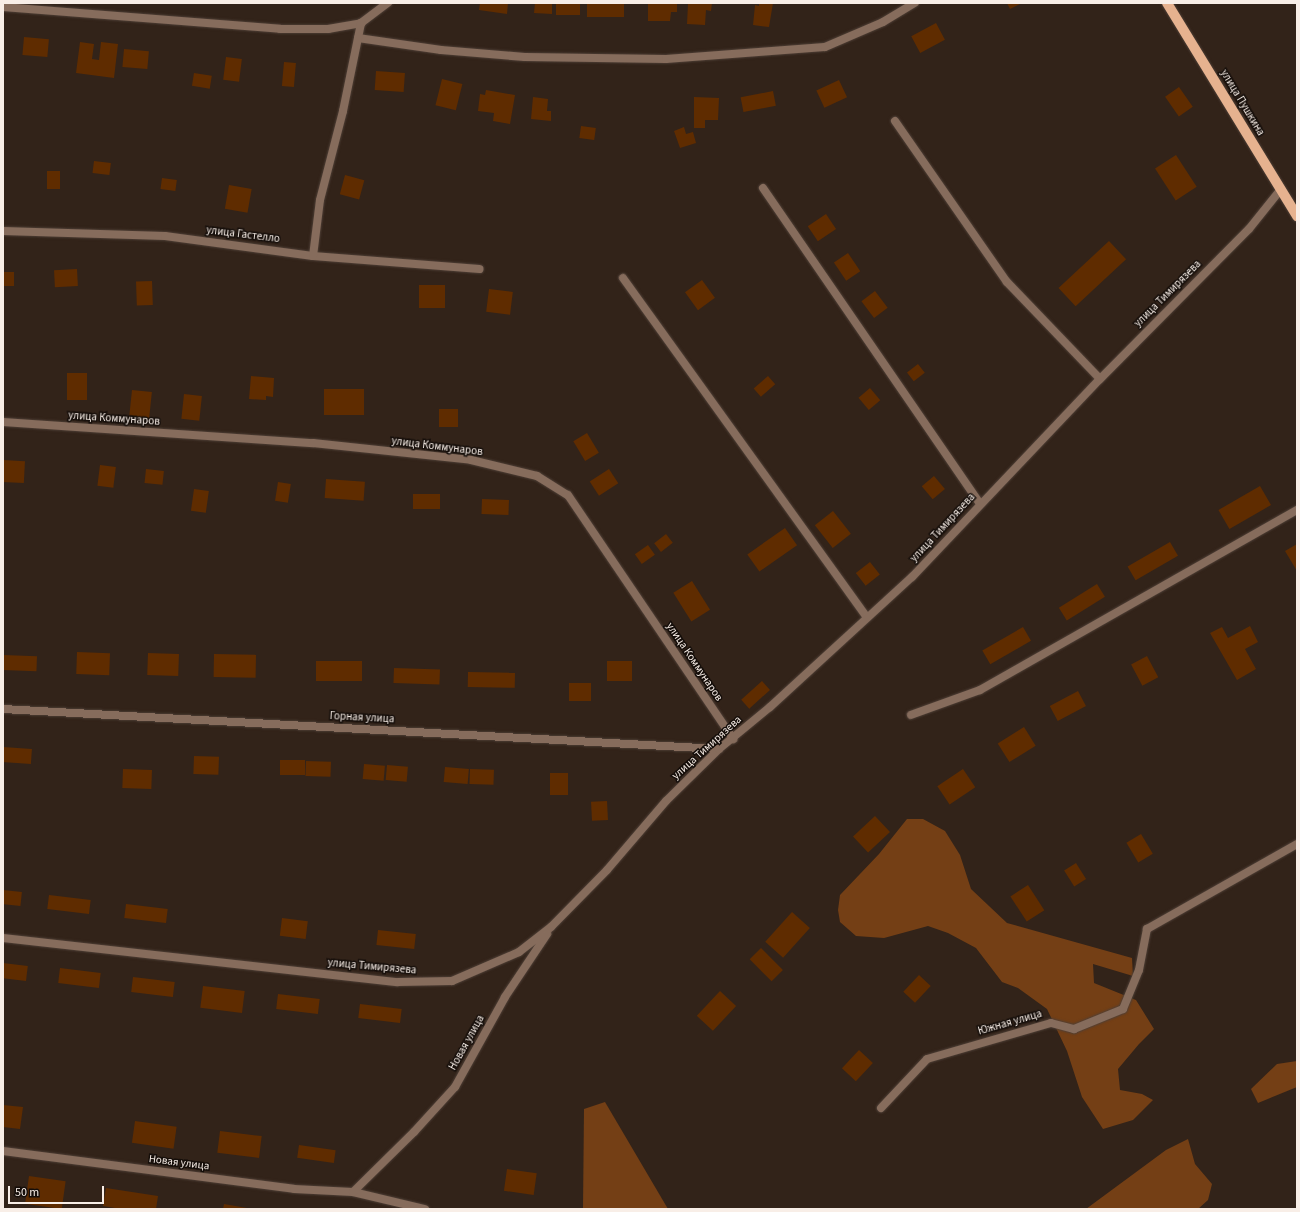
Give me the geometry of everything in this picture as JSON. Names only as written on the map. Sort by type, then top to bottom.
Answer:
[{"type":"main road","name":"улица Пушкина","points":[[1167,3],[1297,216]]},
{"type":"street","points":[[3,7],[280,29],[328,29],[361,23],[388,3]]},
{"type":"street","points":[[358,38],[441,50],[525,57],[666,59],[825,47],[883,22],[915,3]]},
{"type":"street","points":[[313,256],[320,200],[343,111],[361,23]]},
{"type":"street","points":[[895,121],[1007,282],[1100,379]]},
{"type":"street","points":[[763,188],[980,504]]},
{"type":"street","name":"улица Тимирязева","points":[[3,938],[406,982],[452,981],[519,952],[552,927],[607,870],[666,801],[719,750],[912,577],[1100,379],[1249,229],[1281,189]]},
{"type":"street","name":"улица Гастелло","points":[[3,231],[165,236],[313,256],[479,269]]},
{"type":"street","points":[[623,278],[867,618]]},
{"type":"street","name":"улица Коммунаров","points":[[3,422],[321,444],[471,460],[537,476],[568,495],[732,739]]},
{"type":"street","points":[[911,715],[980,690],[1297,510]]},
{"type":"street","name":"Горная улица","points":[[3,709],[719,750]]},
{"type":"street","name":"Южная улица","points":[[881,1108],[927,1059],[1051,1023],[1074,1028],[1123,1009],[1139,970],[1147,928],[1297,844]]},
{"type":"street","name":"Новая улица","points":[[353,1192],[414,1132],[455,1087],[505,997],[552,927]]},
{"type":"street","name":"Новая улица","points":[[3,1151],[294,1189],[353,1192],[425,1209]]},
{"type":"shaded area","points":[[907,819],[923,819],[945,831],[960,855],[971,889],[1007,923],[1132,958],[1133,976],[1093,964],[1094,983],[1136,1000],[1154,1029],[1118,1069],[1120,1090],[1142,1094],[1153,1100],[1133,1120],[1103,1129],[1082,1097],[1067,1051],[1047,1009],[1018,988],[1002,982],[976,948],[948,933],[928,926],[884,938],[856,936],[840,922],[838,910],[840,895],[879,854]]},
{"type":"shaded area","points":[[1297,1061],[1297,1087],[1258,1103],[1251,1089],[1277,1064]]},
{"type":"shaded area","points":[[605,1102],[668,1209],[583,1209],[584,1109]]},
{"type":"shaded area","points":[[1188,1139],[1195,1164],[1212,1184],[1208,1200],[1198,1209],[1086,1209],[1166,1150]]},
{"type":"building","points":[[480,3],[508,3],[507,14],[479,10]]},
{"type":"building","points":[[535,3],[552,3],[552,14],[534,13]]},
{"type":"building","points":[[556,3],[580,3],[580,15],[556,15]]},
{"type":"building","points":[[587,3],[624,3],[624,17],[587,17]]},
{"type":"building","points":[[648,3],[677,3],[677,12],[671,12],[670,21],[648,21]]},
{"type":"building","points":[[712,3],[711,11],[706,10],[705,25],[687,24],[688,4]]},
{"type":"building","points":[[759,3],[773,3],[769,27],[753,25],[755,5],[759,6]]},
{"type":"building","points":[[1007,3],[1022,3],[1010,9]]},
{"type":"building","points":[[936,23],[945,40],[920,53],[911,36]]},
{"type":"building","points":[[24,37],[49,39],[47,57],[22,55]]},
{"type":"building","points":[[80,42],[94,44],[92,59],[99,60],[101,42],[118,44],[114,78],[76,73]]},
{"type":"building","points":[[124,49],[149,51],[147,69],[122,67]]},
{"type":"building","points":[[226,57],[242,59],[239,82],[223,80]]},
{"type":"building","points":[[284,62],[296,63],[294,87],[282,86]]},
{"type":"building","points":[[376,71],[405,73],[404,92],[375,90]]},
{"type":"building","points":[[194,73],[212,76],[210,89],[192,86]]},
{"type":"building","points":[[442,79],[462,84],[456,110],[435,105]]},
{"type":"building","points":[[839,80],[847,97],[824,108],[816,91]]},
{"type":"building","points":[[1179,87],[1193,107],[1179,116],[1165,97]]},
{"type":"building","points":[[486,90],[515,95],[510,124],[493,121],[494,113],[478,111],[480,94],[485,95]]},
{"type":"building","points":[[773,91],[776,106],[743,112],[741,97]]},
{"type":"building","points":[[533,97],[548,99],[547,111],[551,111],[551,121],[531,119]]},
{"type":"building","points":[[694,97],[719,98],[718,120],[705,120],[705,128],[694,128]]},
{"type":"building","points":[[581,126],[596,128],[594,140],[579,138]]},
{"type":"building","points":[[684,127],[686,134],[693,132],[696,143],[680,148],[674,131]]},
{"type":"building","points":[[1176,155],[1197,187],[1176,200],[1155,169]]},
{"type":"building","points":[[94,161],[111,163],[109,175],[93,173]]},
{"type":"building","points":[[47,171],[60,171],[60,189],[47,189]]},
{"type":"building","points":[[345,175],[364,180],[359,199],[340,194]]},
{"type":"building","points":[[162,178],[177,180],[175,191],[160,189]]},
{"type":"building","points":[[229,185],[252,189],[247,213],[225,209]]},
{"type":"building","points":[[826,214],[836,229],[818,241],[808,226]]},
{"type":"building","points":[[1109,241],[1126,259],[1076,306],[1059,288]]},
{"type":"building","points":[[848,253],[860,271],[846,281],[834,263]]},
{"type":"building","points":[[77,269],[78,286],[55,287],[54,270]]},
{"type":"building","points":[[3,272],[14,272],[14,286],[3,286]]},
{"type":"building","points":[[702,280],[715,298],[698,310],[685,292]]},
{"type":"building","points":[[152,281],[153,305],[137,306],[136,282]]},
{"type":"building","points":[[419,285],[445,285],[445,308],[419,308]]},
{"type":"building","points":[[489,289],[513,292],[510,315],[486,312]]},
{"type":"building","points":[[875,291],[888,308],[874,318],[861,301]]},
{"type":"building","points":[[918,364],[925,373],[914,381],[907,373]]},
{"type":"building","points":[[67,373],[87,373],[87,400],[67,400]]},
{"type":"building","points":[[251,376],[274,378],[273,397],[266,396],[266,400],[249,399]]},
{"type":"building","points":[[768,376],[775,384],[761,397],[754,388]]},
{"type":"building","points":[[870,388],[880,400],[869,410],[859,398]]},
{"type":"building","points":[[324,389],[364,389],[364,415],[324,415]]},
{"type":"building","points":[[132,390],[152,392],[149,419],[129,417]]},
{"type":"building","points":[[184,394],[202,396],[199,421],[181,419]]},
{"type":"building","points":[[439,409],[458,409],[458,427],[439,427]]},
{"type":"building","points":[[587,433],[599,453],[585,461],[573,441]]},
{"type":"building","points":[[3,460],[25,461],[24,483],[3,482]]},
{"type":"building","points":[[100,465],[116,467],[113,488],[97,486]]},
{"type":"building","points":[[146,469],[164,471],[162,485],[145,483]]},
{"type":"building","points":[[609,469],[618,483],[599,496],[590,482]]},
{"type":"building","points":[[934,476],[945,489],[933,499],[922,486]]},
{"type":"building","points":[[326,479],[365,482],[364,501],[325,498]]},
{"type":"building","points":[[278,482],[291,484],[288,503],[275,501]]},
{"type":"building","points":[[1260,486],[1271,505],[1229,529],[1218,510]]},
{"type":"building","points":[[194,489],[209,491],[206,513],[191,511]]},
{"type":"building","points":[[413,494],[440,494],[440,509],[413,509]]},
{"type":"building","points":[[482,499],[509,500],[508,515],[481,514]]},
{"type":"building","points":[[833,511],[851,534],[833,548],[815,525]]},
{"type":"building","points":[[785,528],[797,545],[759,572],[747,554]]},
{"type":"building","points":[[666,534],[673,543],[661,552],[654,543]]},
{"type":"building","points":[[1170,542],[1178,556],[1136,580],[1128,566]]},
{"type":"building","points":[[1297,544],[1297,571],[1285,551]]},
{"type":"building","points":[[648,545],[655,555],[642,564],[635,554]]},
{"type":"building","points":[[870,562],[880,575],[866,586],[856,573]]},
{"type":"building","points":[[692,581],[710,610],[691,621],[673,593]]},
{"type":"building","points":[[1097,584],[1105,597],[1067,621],[1059,608]]},
{"type":"building","points":[[1250,626],[1258,642],[1245,649],[1256,669],[1237,680],[1210,633],[1222,627],[1228,638]]},
{"type":"building","points":[[1023,627],[1031,641],[990,664],[982,650]]},
{"type":"building","points":[[77,652],[110,653],[109,675],[76,674]]},
{"type":"building","points":[[148,653],[179,654],[178,676],[147,675]]},
{"type":"building","points":[[214,654],[256,655],[256,678],[214,677]]},
{"type":"building","points":[[3,655],[37,656],[36,671],[3,670]]},
{"type":"building","points":[[1147,656],[1158,677],[1142,686],[1131,664]]},
{"type":"building","points":[[316,661],[362,661],[362,681],[316,681]]},
{"type":"building","points":[[607,661],[632,661],[632,681],[607,681]]},
{"type":"building","points":[[394,668],[440,670],[439,685],[393,683]]},
{"type":"building","points":[[468,672],[515,673],[515,688],[468,687]]},
{"type":"building","points":[[762,681],[770,690],[749,709],[741,700]]},
{"type":"building","points":[[569,683],[591,683],[591,701],[569,701]]},
{"type":"building","points":[[1078,691],[1086,706],[1058,721],[1050,706]]},
{"type":"building","points":[[1024,727],[1036,746],[1009,762],[998,743]]},
{"type":"building","points":[[3,747],[32,749],[31,764],[3,762]]},
{"type":"building","points":[[194,756],[219,757],[218,775],[193,774]]},
{"type":"building","points":[[280,760],[305,760],[305,775],[280,775]]},
{"type":"building","points":[[306,761],[331,762],[330,777],[305,776]]},
{"type":"building","points":[[364,764],[385,766],[384,781],[363,779]]},
{"type":"building","points":[[387,765],[408,767],[407,782],[386,780]]},
{"type":"building","points":[[445,767],[469,769],[468,784],[444,782]]},
{"type":"building","points":[[123,769],[152,770],[151,789],[122,788]]},
{"type":"building","points":[[470,769],[494,770],[493,785],[469,784]]},
{"type":"building","points":[[963,769],[975,787],[950,805],[937,786]]},
{"type":"building","points":[[550,773],[568,773],[568,795],[550,795]]},
{"type":"building","points":[[607,801],[608,820],[592,821],[591,802]]},
{"type":"building","points":[[875,816],[890,832],[868,853],[853,836]]},
{"type":"building","points":[[1141,834],[1153,854],[1138,862],[1126,843]]},
{"type":"building","points":[[1076,863],[1086,879],[1074,887],[1064,870]]},
{"type":"building","points":[[1028,885],[1044,910],[1027,922],[1010,896]]},
{"type":"building","points":[[3,890],[22,892],[20,906],[3,904]]},
{"type":"building","points":[[49,895],[91,900],[89,914],[47,909]]},
{"type":"building","points":[[126,904],[168,909],[166,923],[124,918]]},
{"type":"building","points":[[792,912],[810,928],[783,958],[765,942]]},
{"type":"building","points":[[282,918],[308,921],[306,939],[280,936]]},
{"type":"building","points":[[378,930],[416,934],[414,949],[376,945]]},
{"type":"building","points":[[761,948],[783,970],[772,981],[750,959]]},
{"type":"building","points":[[3,963],[28,966],[26,981],[3,978]]},
{"type":"building","points":[[60,968],[101,973],[99,988],[58,983]]},
{"type":"building","points":[[919,975],[931,986],[915,1003],[903,992]]},
{"type":"building","points":[[133,977],[175,982],[173,997],[131,992]]},
{"type":"building","points":[[203,986],[245,991],[242,1013],[200,1008]]},
{"type":"building","points":[[720,991],[736,1006],[713,1031],[697,1016]]},
{"type":"building","points":[[278,994],[320,999],[318,1014],[276,1009]]},
{"type":"building","points":[[360,1004],[402,1009],[400,1023],[358,1018]]},
{"type":"building","points":[[859,1050],[873,1063],[856,1081],[842,1068]]},
{"type":"building","points":[[3,1105],[23,1107],[20,1129],[3,1127]]},
{"type":"building","points":[[135,1121],[177,1127],[174,1149],[132,1143]]},
{"type":"building","points":[[220,1131],[262,1136],[259,1158],[217,1153]]},
{"type":"building","points":[[299,1145],[336,1150],[334,1163],[297,1158]]},
{"type":"building","points":[[507,1169],[537,1173],[534,1195],[504,1191]]},
{"type":"building","points":[[29,1176],[66,1181],[62,1209],[25,1204]]},
{"type":"building","points":[[106,1188],[158,1196],[156,1209],[121,1209],[103,1206]]},
{"type":"building","points":[[224,1204],[247,1208],[247,1209],[223,1209]]}]
